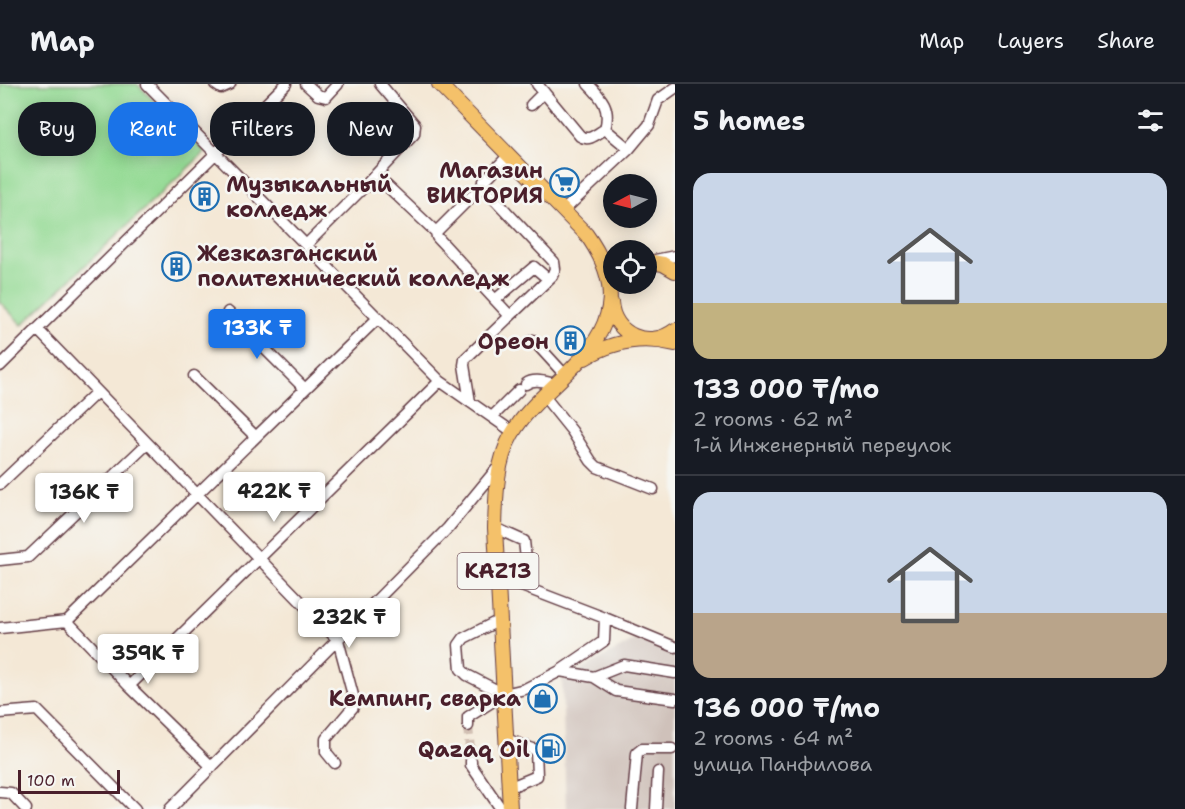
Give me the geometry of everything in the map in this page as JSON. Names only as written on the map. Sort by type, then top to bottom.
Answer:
[{"type":"main road","points":[[439,84],[586,234],[600,253],[605,265],[610,298]]},
{"type":"main road","points":[[586,234],[603,246]]},
{"type":"main road","points":[[657,263],[675,271]]},
{"type":"main road","name":"KAZ13","points":[[510,809],[495,528],[500,465],[513,432],[543,395],[578,362],[600,332],[611,294]]},
{"type":"main road","name":"KAZ13","points":[[610,298],[613,315],[631,335],[675,344]]},
{"type":"main road","name":"KAZ13","points":[[578,362],[603,348],[623,342],[666,336],[675,330]]},
{"type":"street","points":[[147,84],[210,148]]},
{"type":"street","points":[[215,84],[221,88],[230,84]]},
{"type":"street","points":[[267,102],[286,84]]},
{"type":"street","points":[[306,84],[318,95],[326,97],[338,84]]},
{"type":"street","points":[[306,245],[414,134],[416,125],[380,84]]},
{"type":"street","points":[[531,105],[541,88],[580,136],[590,139],[605,129],[608,116],[604,101],[588,84]]},
{"type":"street","points":[[563,211],[629,149],[649,125],[658,100],[675,88]]},
{"type":"street","points":[[605,129],[629,149]]},
{"type":"street","points":[[436,232],[509,155]]},
{"type":"street","points":[[0,366],[212,156]]},
{"type":"street","points":[[218,156],[440,381],[513,432]]},
{"type":"street","points":[[382,169],[386,185],[436,232],[438,240],[510,316]]},
{"type":"street","points":[[365,186],[386,185]]},
{"type":"street","points":[[470,402],[465,359],[548,279],[555,269],[554,261],[483,185]]},
{"type":"street","points":[[657,260],[675,256]]},
{"type":"street","points":[[495,300],[534,267],[548,279]]},
{"type":"street","points":[[228,312],[304,388]]},
{"type":"street","points":[[0,628],[67,621],[378,318]]},
{"type":"street","points":[[37,329],[338,640],[354,699],[353,707],[326,739],[326,752],[335,762]]},
{"type":"street","points":[[492,417],[528,381],[560,379],[533,340]]},
{"type":"street","points":[[194,376],[255,436]]},
{"type":"street","points":[[129,686],[440,381]]},
{"type":"street","points":[[0,484],[97,392]]},
{"type":"street","points":[[543,395],[597,467],[653,489]]},
{"type":"street","points":[[0,560],[28,557],[147,444]]},
{"type":"street","points":[[170,809],[448,528],[500,465]]},
{"type":"street","points":[[495,528],[524,541],[526,559],[498,577]]},
{"type":"street","points":[[498,577],[675,647]]},
{"type":"street","points":[[468,726],[468,717],[504,694],[525,689],[560,671],[604,641],[605,618]]},
{"type":"street","points":[[500,620],[464,638],[459,645],[462,669],[467,675],[504,694]]},
{"type":"street","points":[[67,621],[129,686],[212,767]]},
{"type":"street","points":[[594,677],[624,665],[675,673]]},
{"type":"street","points":[[560,671],[594,677],[616,691],[675,699]]},
{"type":"street","points":[[0,713],[37,710],[135,809]]},
{"type":"street","points":[[506,739],[536,750],[537,776],[508,788]]},
{"type":"street","points":[[632,809],[637,753],[642,749],[672,749]]},
{"type":"street","points":[[471,761],[471,765],[501,809]]},
{"type":"street","points":[[656,809],[658,772]]},
{"type":"street","points":[[0,792],[11,794],[26,809]]},
{"type":"shaded area","points":[[635,640],[675,646],[675,809],[566,809],[562,680]]},
{"type":"green space","points":[[0,84],[137,84],[155,102],[108,102],[108,156],[198,156],[198,145],[205,152],[22,325],[0,302]]},
{"type":"tunnel","points":[[468,726],[471,761]]},
{"type":"place","name":"Магазин ВИКТОРИЯ","points":[[564,183]]},
{"type":"place","name":"Музыкальный колледж","points":[[205,197]]},
{"type":"place","name":"Жезказганский политехнический колледж","points":[[176,266]]},
{"type":"place","name":"Ореон","points":[[570,341]]},
{"type":"place","name":"Кемпинг, сварка","points":[[542,698]]},
{"type":"place","name":"Qazaq Oil","points":[[551,749]]}]
